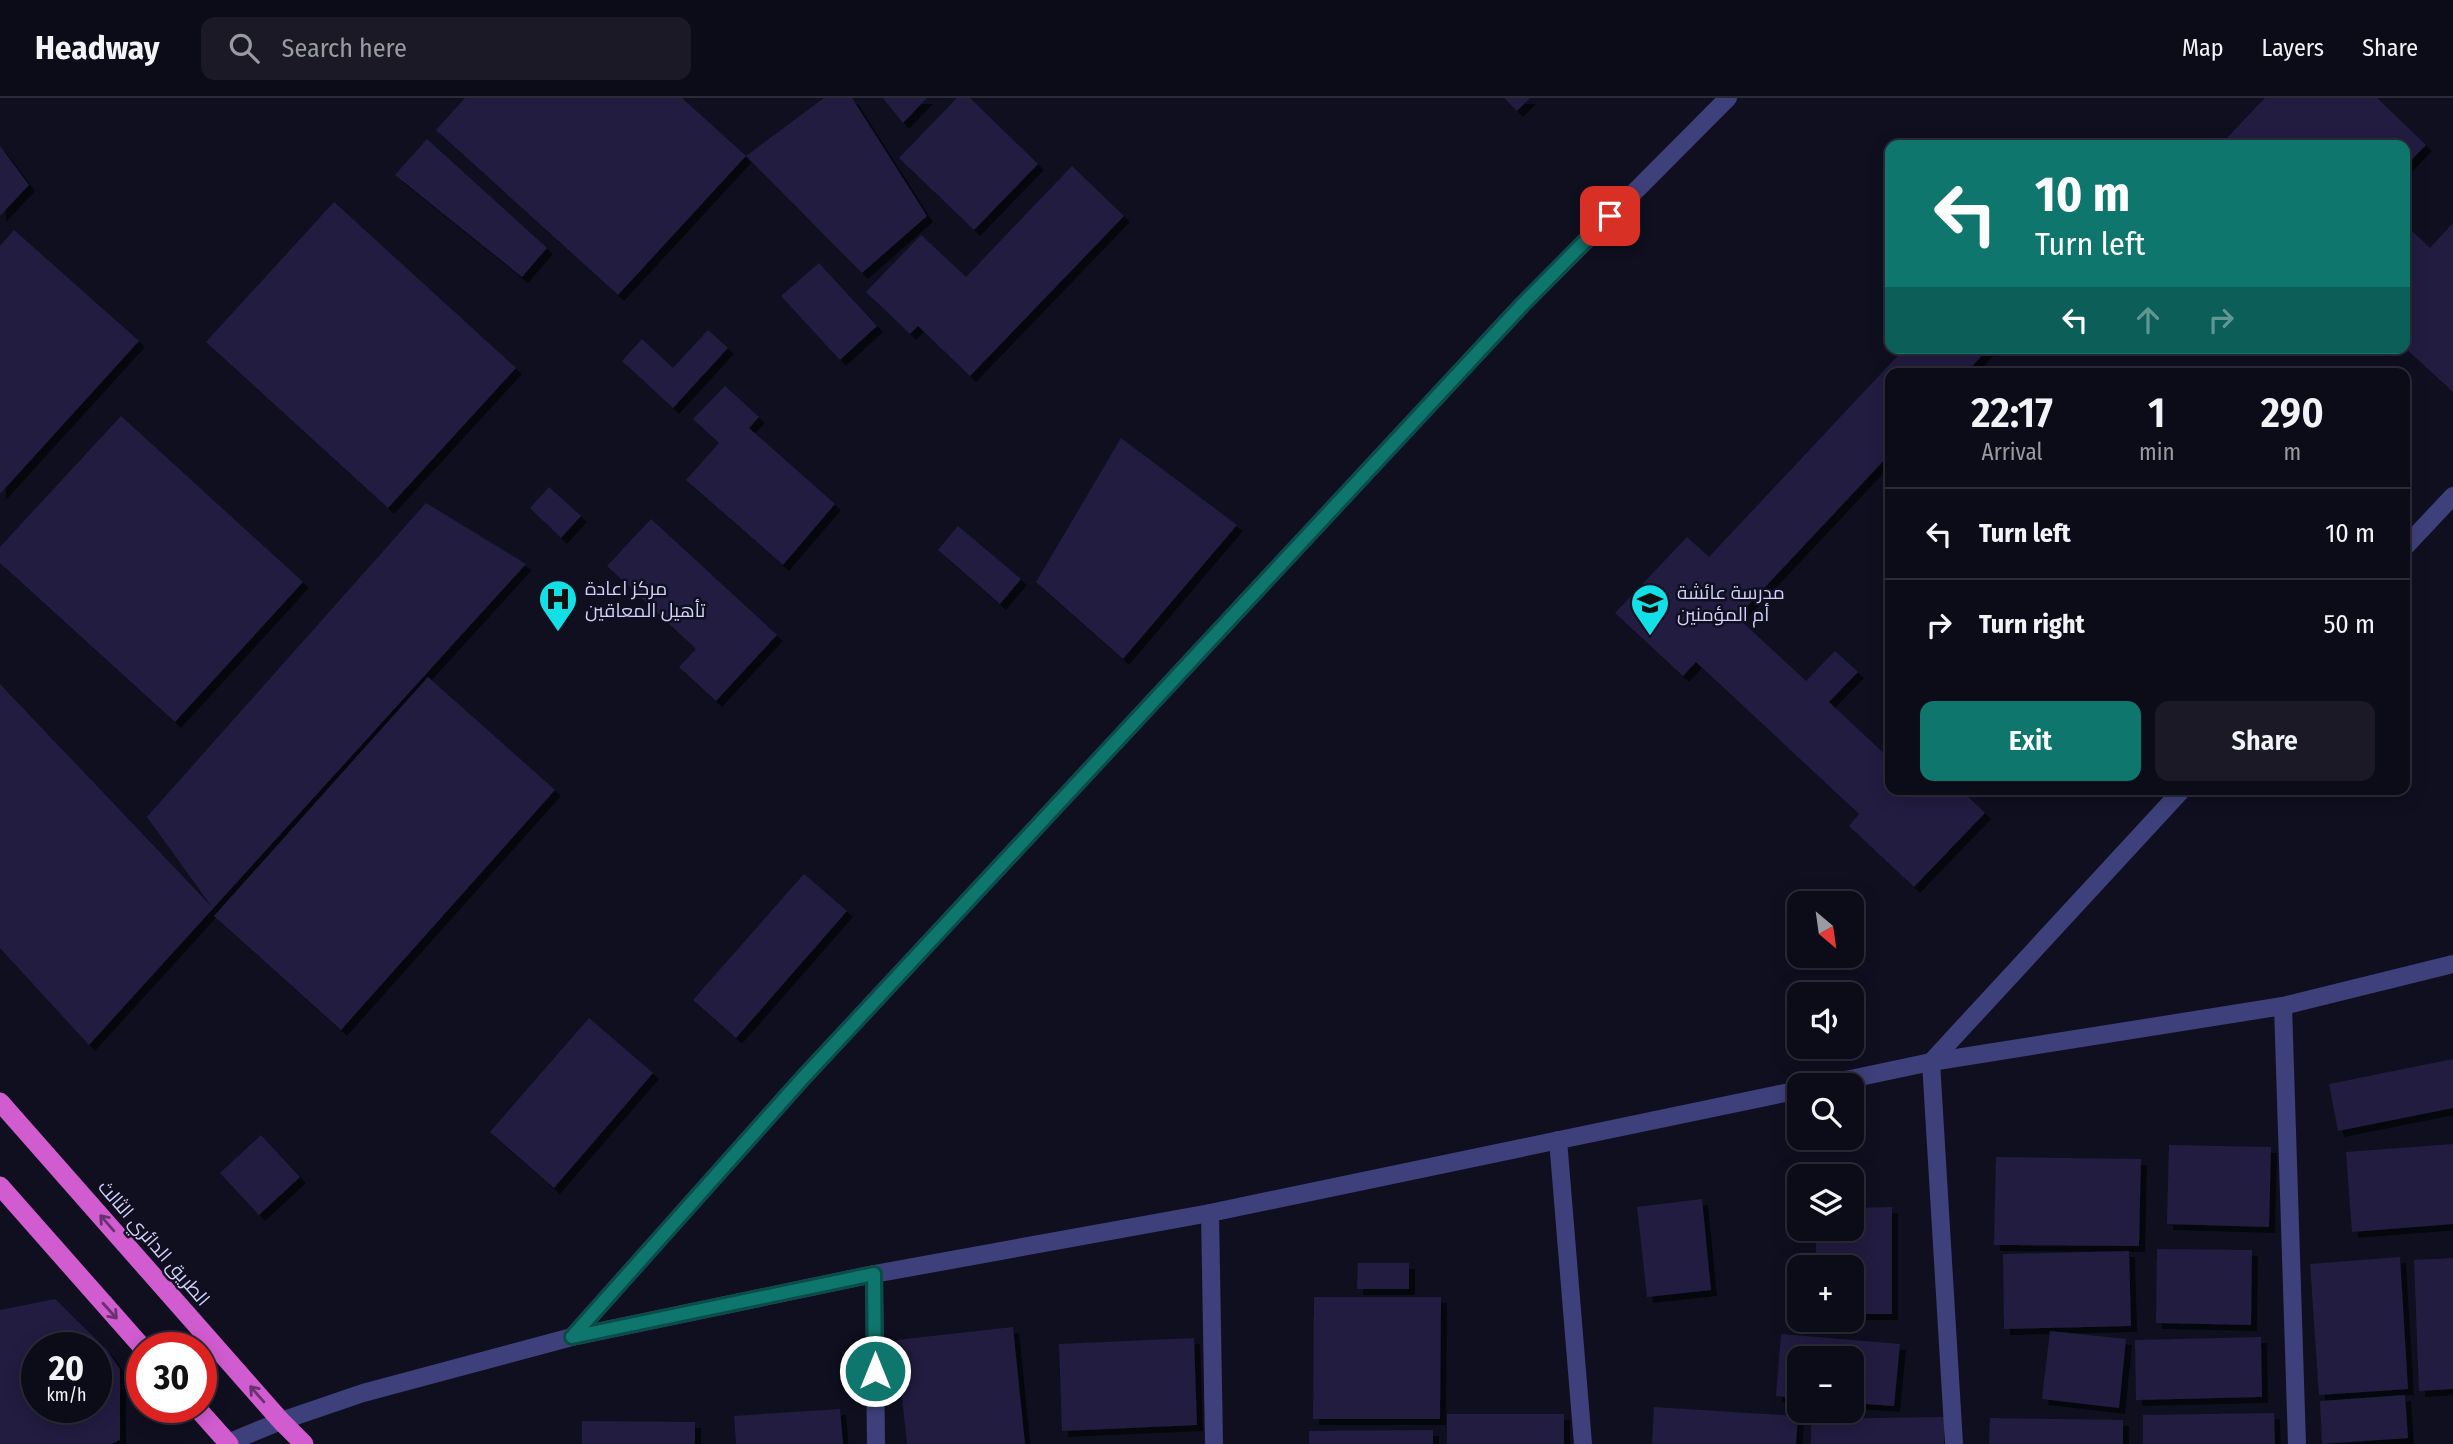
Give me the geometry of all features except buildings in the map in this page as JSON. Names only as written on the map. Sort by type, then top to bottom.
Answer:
[{"type":"highway","name":"الطريق الدائري الثالث","points":[[0,1102],[304,1444]]},
{"type":"highway","points":[[0,1186],[129,1332]]},
{"type":"highway","points":[[210,1423],[227,1443]]},
{"type":"street","points":[[572,1337],[802,1079],[1513,315],[1728,98]]},
{"type":"street","points":[[2410,542],[2453,496]]},
{"type":"street","points":[[1954,1444],[1931,1062],[2177,795]]},
{"type":"street","points":[[1864,1076],[1931,1062],[2283,1006],[2453,964]]},
{"type":"street","points":[[2283,1006],[2297,1444]]},
{"type":"street","points":[[227,1443],[363,1393],[572,1337],[874,1274],[1210,1213],[1787,1092]]},
{"type":"street","points":[[1558,1140],[1583,1444]]},
{"type":"street","points":[[1210,1213],[1214,1444]]},
{"type":"street","points":[[874,1274],[876,1444]]},
{"type":"place","name":"مركز اعادة تأهيل المعاقين","points":[[558,633]]},
{"type":"place","name":"مدرسة عائشة أم المؤمنين","points":[[1650,637]]},
{"type":"route","points":[[875,1371],[874,1274],[572,1337],[802,1079],[1522,305],[1610,216]]}]
